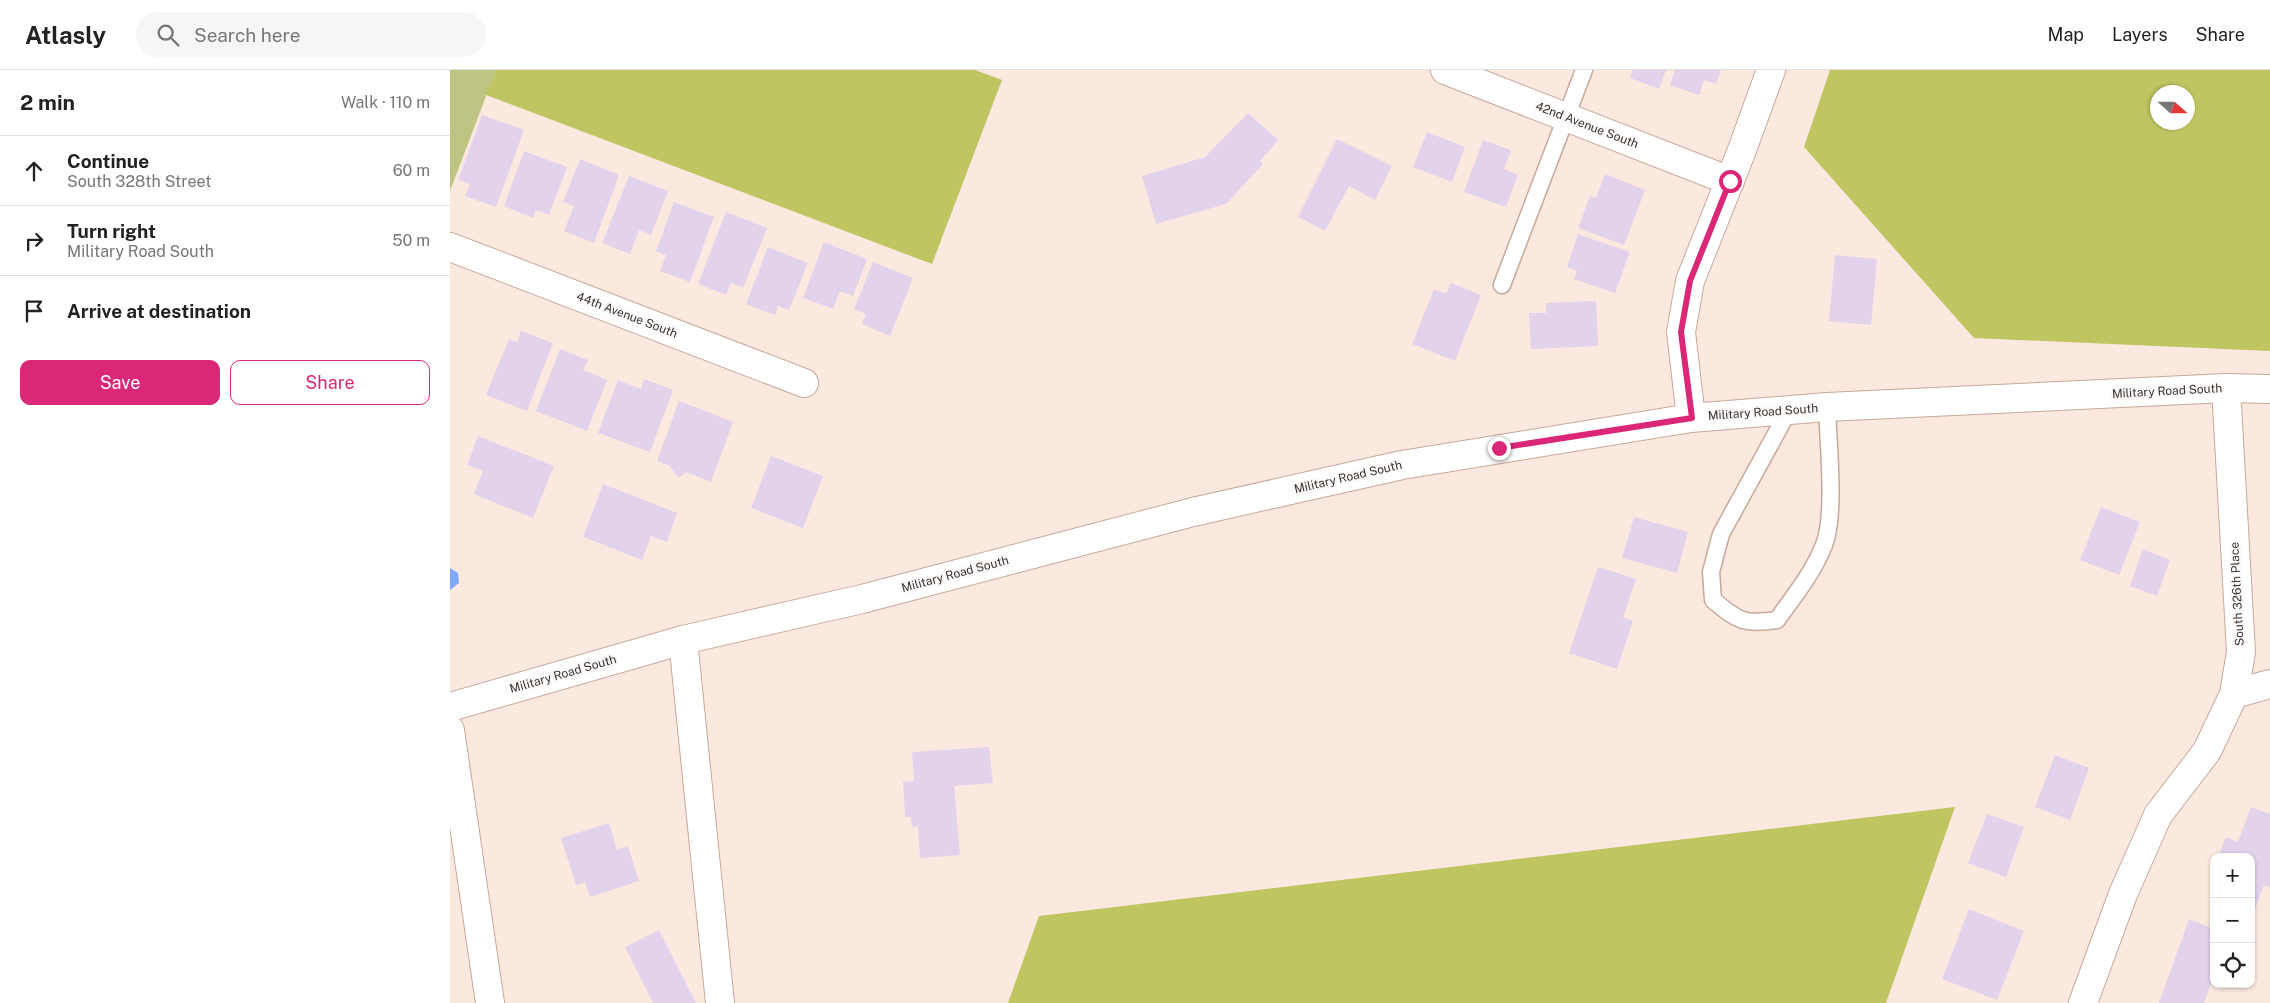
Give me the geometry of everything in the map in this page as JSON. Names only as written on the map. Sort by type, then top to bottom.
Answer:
[{"type":"street","name":"42nd Avenue South","points":[[1445,70],[1730,181]]},
{"type":"street","points":[[1692,418],[1681,332],[1690,281],[1730,181],[1771,70]]},
{"type":"street","name":"44th Avenue South","points":[[450,248],[804,383]]},
{"type":"street","name":"Military Road South","points":[[450,707],[683,640],[862,599],[1193,512],[1402,464],[1692,418],[1827,407],[2226,388],[2270,390]]},
{"type":"street","name":"South 326th Place","points":[[2083,1003],[2123,894],[2158,815],[2207,751],[2234,694],[2241,652],[2226,388]]},
{"type":"street","points":[[683,640],[720,1003]]},
{"type":"street","points":[[2234,694],[2270,684]]},
{"type":"street","points":[[450,730],[490,1003]]},
{"type":"lane","points":[[1502,285],[1584,70]]},
{"type":"lane","points":[[1789,410],[1721,534],[1710,572],[1713,600],[1734,618],[1754,623],[1777,620],[1807,579],[1825,544],[1830,507],[1827,407]]},
{"type":"green space","points":[[450,70],[496,70],[450,191]]},
{"type":"green space","points":[[496,70],[975,70],[1002,80],[932,264],[486,95]]},
{"type":"green space","points":[[1830,70],[2270,70],[2270,351],[1974,338],[1804,147]]},
{"type":"green space","points":[[1955,807],[1886,1003],[1008,1003],[1039,916]]},
{"type":"water","points":[[450,568],[458,573],[459,583],[450,590]]},
{"type":"building","points":[[1633,70],[1666,70],[1659,89],[1630,78]]},
{"type":"building","points":[[1675,70],[1721,70],[1716,84],[1704,80],[1699,95],[1670,85]]},
{"type":"building","points":[[1248,113],[1278,140],[1260,161],[1263,164],[1226,204],[1156,224],[1142,176],[1205,157]]},
{"type":"building","points":[[482,115],[524,130],[496,207],[465,196],[470,184],[458,180]]},
{"type":"building","points":[[1427,132],[1465,147],[1452,182],[1413,167]]},
{"type":"building","points":[[1337,139],[1392,166],[1375,200],[1349,186],[1325,231],[1298,217]]},
{"type":"building","points":[[1483,140],[1511,150],[1504,169],[1518,175],[1506,207],[1464,192]]},
{"type":"building","points":[[524,151],[567,167],[549,215],[536,210],[533,218],[504,206]]},
{"type":"building","points":[[580,159],[619,175],[594,243],[564,231],[574,206],[563,202]]},
{"type":"building","points":[[1605,174],[1645,190],[1624,245],[1578,228],[1590,196],[1596,198]]},
{"type":"building","points":[[629,176],[668,191],[651,235],[639,230],[630,254],[602,243]]},
{"type":"building","points":[[674,202],[714,217],[690,282],[660,271],[666,255],[656,251]]},
{"type":"building","points":[[726,212],[767,228],[743,288],[731,283],[726,295],[698,284]]},
{"type":"building","points":[[1578,234],[1630,252],[1615,293],[1574,279],[1577,271],[1567,267]]},
{"type":"building","points":[[824,242],[867,259],[853,296],[840,291],[833,309],[803,298]]},
{"type":"building","points":[[768,247],[808,263],[789,310],[778,306],[775,315],[746,304]]},
{"type":"building","points":[[1835,255],[1877,259],[1871,325],[1829,321]]},
{"type":"building","points":[[873,262],[913,278],[890,336],[862,324],[866,314],[854,309]]},
{"type":"building","points":[[1451,283],[1481,295],[1455,361],[1412,344],[1434,289],[1446,294]]},
{"type":"building","points":[[1596,301],[1598,346],[1531,349],[1529,313],[1546,313],[1546,303]]},
{"type":"building","points":[[521,331],[553,343],[527,411],[486,395],[509,339],[517,342]]},
{"type":"building","points":[[560,349],[588,360],[583,370],[607,380],[587,431],[536,411]]},
{"type":"building","points":[[644,379],[673,390],[650,452],[598,433],[618,380],[641,389]]},
{"type":"building","points":[[679,401],[733,422],[711,482],[686,472],[678,478],[670,466],[657,461]]},
{"type":"building","points":[[478,436],[554,466],[533,518],[474,494],[483,471],[467,465]]},
{"type":"building","points":[[771,456],[823,476],[803,528],[751,508]]},
{"type":"building","points":[[603,484],[677,513],[667,542],[651,536],[642,560],[583,537]]},
{"type":"building","points":[[2101,507],[2140,522],[2119,575],[2080,560]]},
{"type":"building","points":[[1634,517],[1688,532],[1677,573],[1622,558]]},
{"type":"building","points":[[2143,549],[2170,560],[2157,596],[2130,586]]},
{"type":"building","points":[[1598,567],[1636,579],[1623,617],[1633,621],[1617,669],[1569,653]]},
{"type":"building","points":[[989,747],[993,783],[954,786],[960,855],[920,858],[918,826],[912,827],[911,817],[905,817],[903,782],[914,781],[912,752]]},
{"type":"building","points":[[2055,755],[2089,768],[2070,820],[2035,807]]},
{"type":"building","points":[[2251,807],[2270,814],[2270,887],[2264,885],[2255,909],[2255,853],[2220,853],[2226,837],[2238,842]]},
{"type":"building","points":[[1987,814],[2024,827],[2006,877],[1968,863]]},
{"type":"building","points":[[609,823],[617,850],[628,846],[639,881],[590,897],[585,882],[576,885],[561,838]]},
{"type":"building","points":[[1969,909],[2024,931],[1997,1000],[1942,979]]},
{"type":"building","points":[[2189,919],[2210,927],[2210,987],[2204,1003],[2159,1003]]},
{"type":"building","points":[[659,930],[696,1003],[653,1003],[625,947]]},
{"type":"route","points":[[1499,448],[1692,418],[1681,332],[1690,281],[1730,181]]}]
